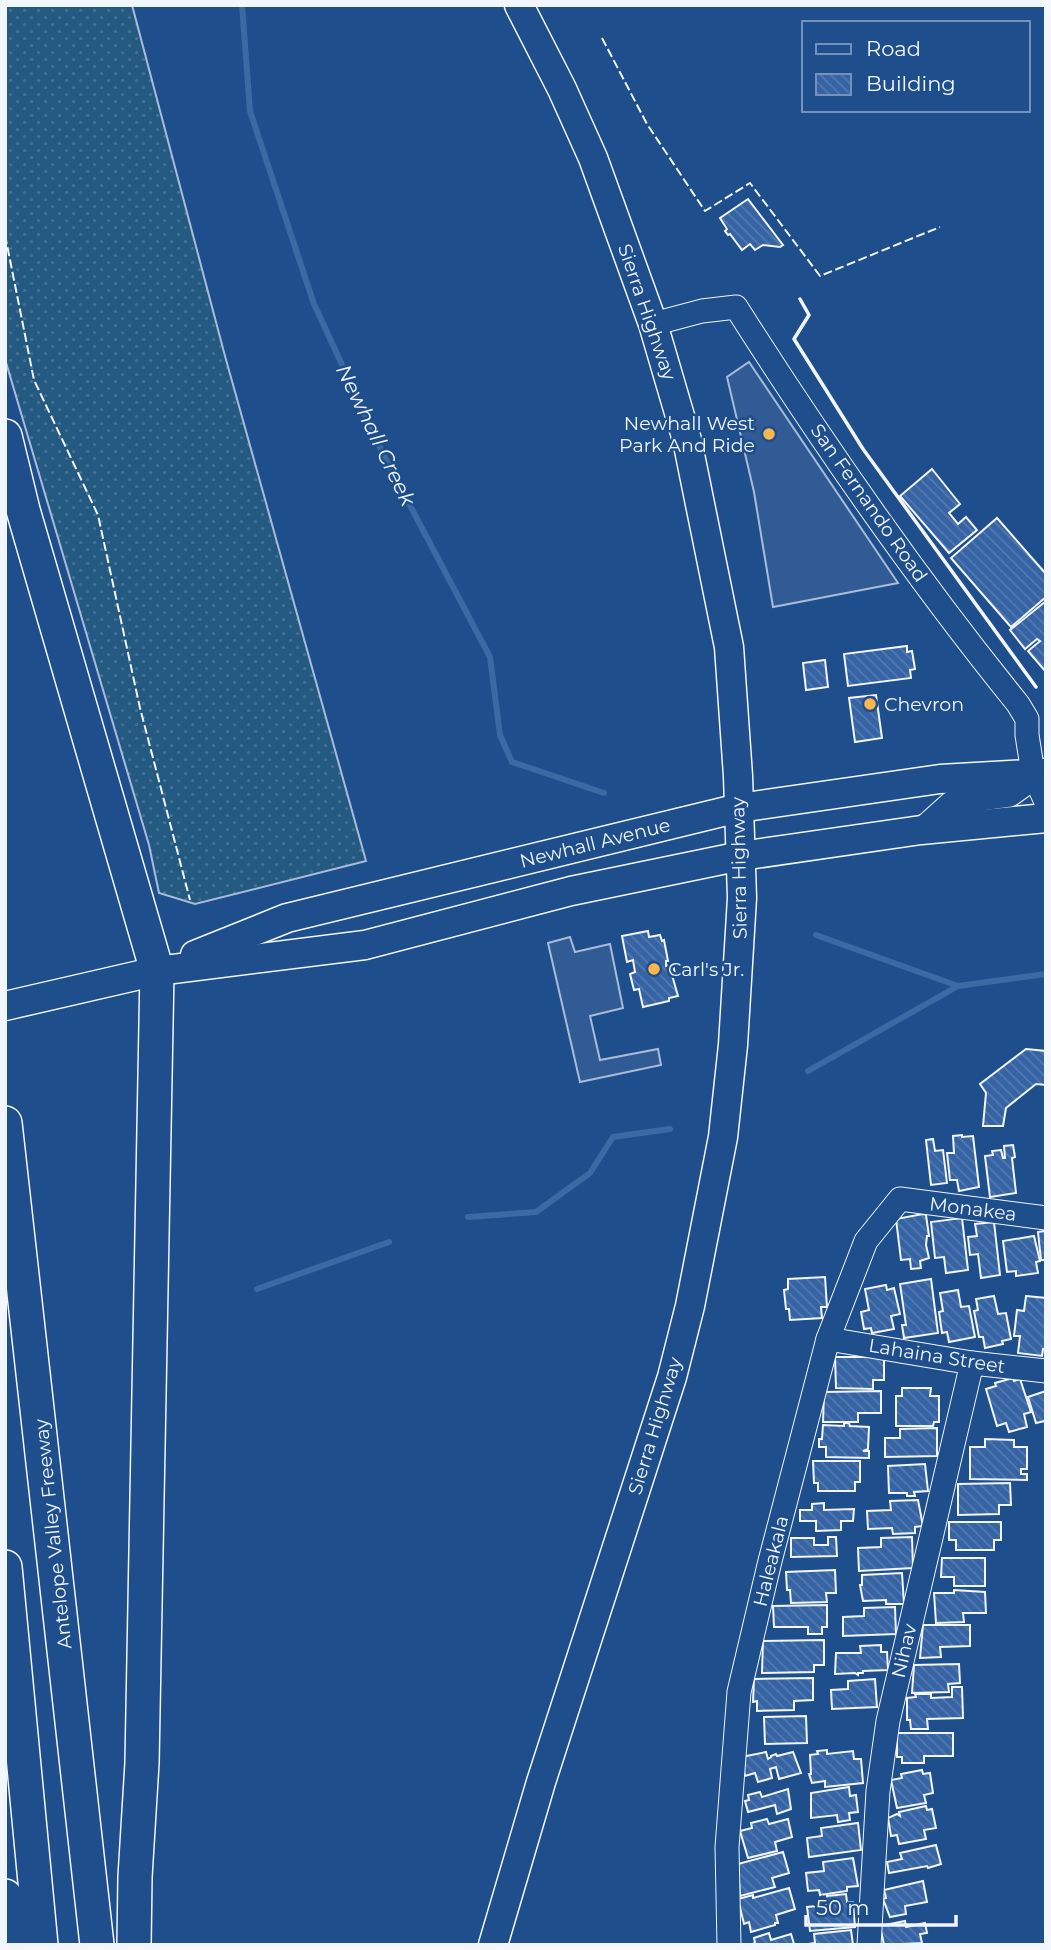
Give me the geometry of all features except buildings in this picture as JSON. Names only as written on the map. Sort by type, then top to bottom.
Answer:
[{"type":"highway","points":[[5,436],[23,510],[157,971],[142,1749],[135,1864],[134,1945]]},
{"type":"highway","name":"Antelope Valley Freeway","points":[[5,1123],[97,1945]]},
{"type":"highway","points":[[5,1295],[76,1945]]},
{"type":"highway","points":[[5,1567],[41,1945]]},
{"type":"highway","points":[[5,1896],[10,1945]]},
{"type":"main road","name":"Sierra Highway","points":[[494,1945],[541,1782],[671,1377],[691,1306],[723,1137],[732,1058],[739,975],[741,856],[729,647],[687,440],[653,324],[593,158],[562,89],[519,5]]},
{"type":"main road","name":"Newhall Avenue","points":[[157,971],[287,918],[739,808],[894,784],[1039,773]]},
{"type":"main road","name":"Newhall Avenue","points":[[5,1006],[157,971],[365,944],[571,891],[741,856],[921,830],[1046,818]]},
{"type":"street","name":"San Fernando Road","points":[[653,324],[736,307],[916,573],[1018,704],[1027,719],[1027,735],[1046,802]]},
{"type":"street","points":[[921,830],[950,803],[1010,795],[1039,773]]},
{"type":"street","name":"Monakea","points":[[900,1199],[1046,1218]]},
{"type":"street","name":"Haleakala","points":[[729,1945],[727,1847],[739,1692],[828,1339],[866,1241],[900,1199]]},
{"type":"street","name":"Lahaina Street","points":[[828,1339],[972,1363],[1046,1371]]},
{"type":"street","name":"Nihav","points":[[869,1945],[878,1791],[888,1721],[972,1363]]},
{"type":"shaded area","points":[[5,5],[132,5],[225,356],[366,861],[195,904],[159,893],[149,845],[5,359]]},
{"type":"shaded area","name":"Newhall West Park And Ride","points":[[749,362],[898,583],[773,607],[754,492],[727,377]]},
{"type":"shaded area","points":[[570,937],[575,952],[610,944],[623,1008],[590,1016],[600,1060],[658,1049],[661,1065],[580,1082],[548,943]]},
{"type":"waterway","name":"Newhall Creek","points":[[242,5],[250,111],[314,304],[385,458],[490,657],[500,735],[512,762],[604,793]]},
{"type":"waterway","name":"Newhall Creek","points":[[816,935],[958,986],[1046,974]]},
{"type":"waterway","points":[[808,1071],[958,986]]},
{"type":"waterway","points":[[468,1217],[536,1212],[590,1173],[613,1137],[670,1129]]},
{"type":"waterway","points":[[257,1289],[389,1242]]},
{"type":"fence","points":[[602,38],[647,124],[705,211],[750,183],[820,276],[940,227]]},
{"type":"fence","points":[[5,235],[34,380],[98,515],[140,708],[190,900]]},
{"type":"wall","points":[[800,299],[809,315],[794,339],[863,449],[1036,687]]},
{"type":"place","name":"Newhall West Park And Ride","points":[[769,434]]},
{"type":"place","name":"Chevron","points":[[870,704]]},
{"type":"place","name":"Carl's Jr.","points":[[654,969]]}]
